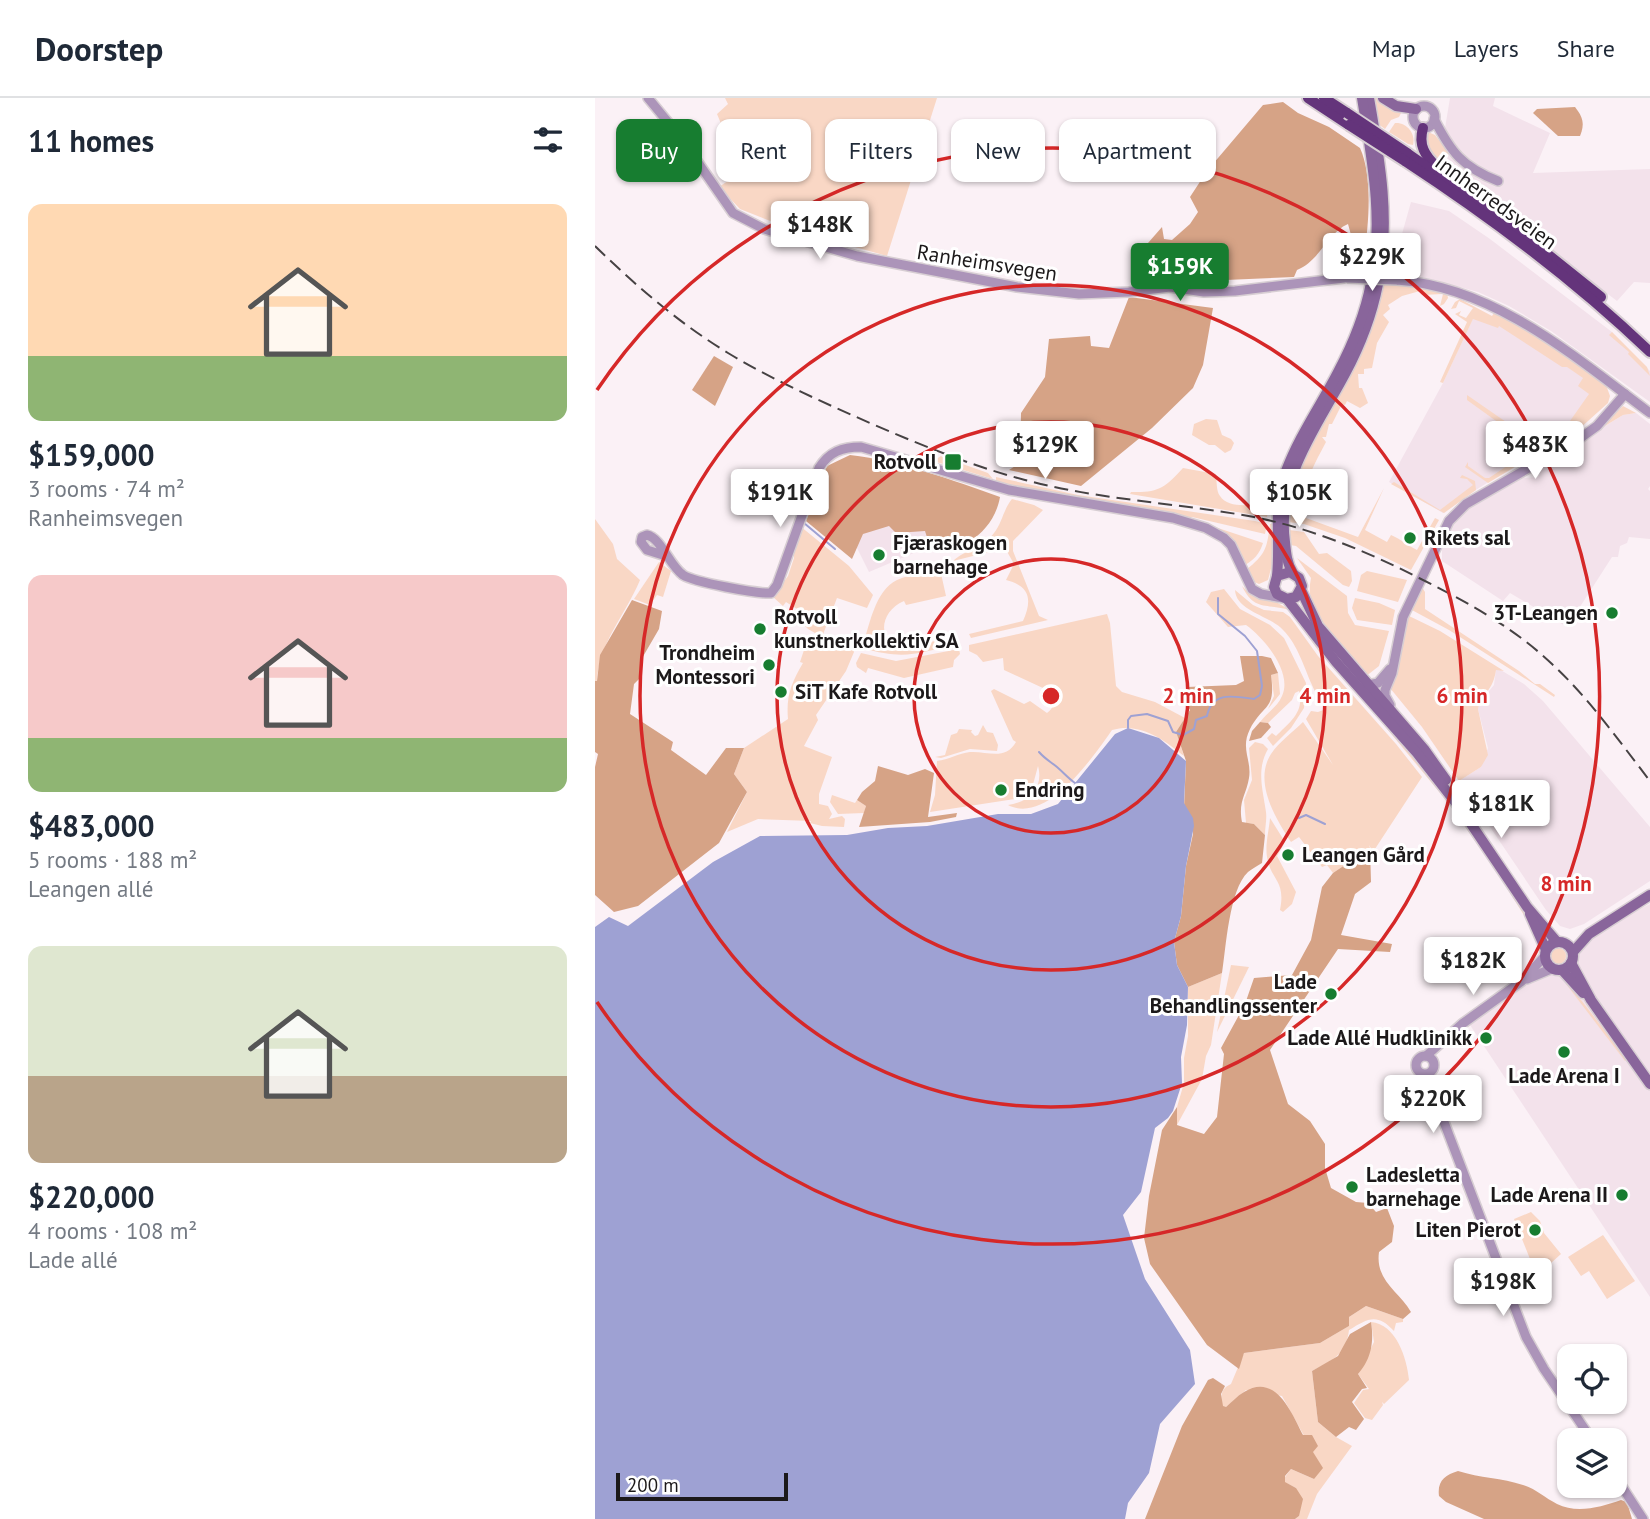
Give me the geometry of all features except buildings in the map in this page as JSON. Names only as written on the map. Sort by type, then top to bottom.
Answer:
[{"type":"highway","name":"Innherredsveien","points":[[1308,98],[1348,119],[1465,192],[1572,272],[1647,341]]},
{"type":"highway","name":"Innherredsveien","points":[[1324,98],[1348,119]]},
{"type":"highway","points":[[1429,121],[1421,143],[1427,156],[1465,192]]},
{"type":"highway","name":"Innherredsveien","points":[[1406,157],[1537,254],[1647,341]]},
{"type":"highway","points":[[1647,341],[1650,354]]},
{"type":"main road","points":[[1362,98],[1377,198],[1377,242],[1371,285],[1350,349],[1302,436],[1285,473],[1277,514],[1275,590],[1417,753],[1463,812],[1527,907],[1572,958],[1591,1000],[1650,1084]]},
{"type":"main road","points":[[1369,98],[1384,199],[1382,264],[1372,309],[1356,352],[1308,439],[1292,477],[1284,516],[1284,534],[1289,566],[1299,578],[1304,600],[1318,626],[1439,769],[1463,812]]},
{"type":"main road","points":[[1383,98],[1396,106],[1420,105]]},
{"type":"main road","points":[[1276,579],[1286,572],[1293,573]]},
{"type":"main road","points":[[1285,599],[1296,597],[1301,590]]},
{"type":"main road","points":[[1545,953],[1561,943],[1589,934],[1650,895]]},
{"type":"main road","points":[[1527,907],[1545,953],[1557,970],[1591,1000]]},
{"type":"main road","points":[[1557,970],[1572,958],[1589,934]]},
{"type":"street","name":"Ranheimsvegen","points":[[647,98],[681,138],[733,212],[764,229],[857,256],[1005,285],[1069,293],[1129,292],[1170,287],[1204,292],[1235,291],[1345,278],[1419,282],[1456,291],[1501,311],[1541,334],[1650,413]]},
{"type":"street","points":[[1429,121],[1431,98]]},
{"type":"street","points":[[1429,121],[1414,122],[1413,114],[1420,105],[1429,121],[1462,161],[1498,181]]},
{"type":"street","points":[[1390,710],[1385,690],[1391,678],[1403,617],[1443,530],[1457,511],[1579,439],[1597,426],[1625,394]]},
{"type":"street","points":[[666,556],[676,568],[693,580],[771,593],[777,584],[819,468],[827,457],[837,451],[861,447],[1009,490],[1173,518],[1206,527],[1231,545],[1252,590],[1285,599]]},
{"type":"street","points":[[1252,590],[1264,589],[1276,579]]},
{"type":"street","points":[[1368,685],[1378,683],[1393,664]]},
{"type":"street","points":[[1430,1059],[1445,1039],[1462,1024],[1522,981],[1545,953]]},
{"type":"street","points":[[1522,981],[1557,970]]},
{"type":"street","points":[[1430,1059],[1421,1057],[1416,1068],[1426,1074],[1526,1337],[1584,1428]]},
{"type":"street","points":[[1426,1074],[1434,1069],[1430,1059]]},
{"type":"street","points":[[1627,1494],[1643,1519]]},
{"type":"shaded area","points":[[725,98],[937,98],[930,119],[825,119],[825,182],[910,182],[887,256],[788,228],[740,209],[719,187],[726,182],[811,182],[811,119],[719,119],[717,114],[728,104]]},
{"type":"shaded area","points":[[1373,98],[1379,98],[1402,111],[1385,129],[1378,124]]},
{"type":"shaded area","points":[[1450,98],[1495,98],[1493,106],[1550,133],[1533,173],[1650,169],[1650,283],[1634,282],[1617,301],[1506,216],[1440,158]]},
{"type":"shaded area","points":[[1283,102],[1298,113],[1329,127],[1360,148],[1368,189],[1368,221],[1363,264],[1359,264],[1348,224],[1334,234],[1312,260],[1297,270],[1294,277],[1156,283],[1141,251],[1162,227],[1164,239],[1172,240],[1190,224],[1198,212],[1190,197],[1200,182],[1216,182],[1216,160],[1263,105]]},
{"type":"shaded area","points":[[1575,107],[1582,121],[1580,136],[1558,136],[1533,113],[1537,109]]},
{"type":"shaded area","points":[[1395,123],[1403,124],[1409,129],[1413,136],[1413,145],[1389,132]]},
{"type":"shaded area","points":[[1428,132],[1435,135],[1449,153],[1442,161],[1449,169],[1447,171],[1429,155],[1424,134]]},
{"type":"shaded area","points":[[1411,202],[1449,211],[1612,332],[1650,371],[1650,402],[1551,331],[1509,306],[1478,292],[1400,271],[1400,241]]},
{"type":"shaded area","points":[[1383,282],[1447,293],[1448,298],[1440,306],[1443,294],[1422,295],[1420,291],[1402,296],[1388,305],[1390,309],[1383,315],[1389,322],[1377,343],[1372,368],[1364,369],[1364,374],[1358,374],[1359,388],[1362,388],[1368,403],[1360,408],[1347,401],[1345,405],[1342,404],[1332,424],[1329,424],[1326,437],[1322,437],[1326,442],[1307,483],[1303,509],[1307,513],[1306,518],[1358,537],[1384,488],[1365,530],[1387,542],[1391,535],[1417,550],[1435,518],[1439,520],[1411,570],[1345,538],[1304,524],[1288,522],[1297,476]]},
{"type":"shaded area","points":[[1129,297],[1213,308],[1203,365],[1193,388],[1152,428],[1081,486],[1009,470],[1020,463],[1021,413],[1045,377],[1049,339],[1090,336],[1091,346],[1109,348]]},
{"type":"shaded area","points":[[1460,299],[1492,316],[1494,313],[1506,316],[1556,348],[1606,385],[1610,396],[1608,403],[1578,430],[1570,421],[1589,394],[1578,386],[1583,378],[1499,326],[1498,328],[1473,319],[1443,383],[1440,382],[1467,322],[1455,314],[1461,311],[1459,315],[1466,318],[1473,308],[1459,301],[1456,308],[1451,309]]},
{"type":"shaded area","points":[[1477,310],[1603,388],[1578,426],[1443,513],[1389,482],[1443,383]]},
{"type":"shaded area","points":[[1612,332],[1647,367],[1650,376],[1629,352],[1609,335]]},
{"type":"shaded area","points":[[714,356],[733,367],[715,406],[692,390]]},
{"type":"shaded area","points":[[1467,395],[1535,442],[1554,422],[1570,434],[1488,483],[1465,467],[1468,462],[1468,466],[1489,478],[1531,450],[1531,446],[1467,400]]},
{"type":"shaded area","points":[[1623,406],[1636,413],[1623,415],[1536,468],[1603,425]]},
{"type":"shaded area","points":[[1636,413],[1650,424],[1650,539],[1629,537],[1627,543],[1620,546],[1618,557],[1612,557],[1567,627],[1510,593],[1503,601],[1442,561],[1446,535],[1462,512],[1523,478],[1538,477],[1540,474],[1536,469],[1623,415]]},
{"type":"shaded area","points":[[1206,419],[1217,420],[1222,435],[1234,443],[1231,450],[1225,453],[1215,445],[1209,445],[1192,435],[1194,424]]},
{"type":"shaded area","points":[[850,455],[907,466],[1000,497],[996,510],[985,528],[969,541],[967,536],[931,550],[925,531],[896,533],[889,526],[863,534],[852,559],[806,521],[827,466]]},
{"type":"shaded area","points":[[941,456],[951,463],[957,462],[988,473],[993,479],[933,461]]},
{"type":"shaded area","points":[[1183,468],[1216,474],[1219,494],[1229,503],[1269,503],[1267,517],[1130,494],[1160,488]]},
{"type":"shaded area","points":[[1462,475],[1475,481],[1476,490],[1444,513],[1391,484],[1394,482],[1440,510],[1473,485],[1467,479],[1460,478]]},
{"type":"shaded area","points":[[996,477],[1078,495],[1267,524],[1265,534],[1192,517],[1061,497],[996,483]]},
{"type":"shaded area","points":[[943,489],[930,546],[869,572],[840,514]]},
{"type":"shaded area","points":[[1012,499],[1043,510],[1013,541],[1013,551],[1039,616],[1048,620],[971,638],[969,634],[1023,621],[1026,614],[1028,601],[1025,590],[1006,580],[1014,564],[1005,548],[953,561],[989,538],[997,529]]},
{"type":"shaded area","points":[[595,519],[613,544],[617,559],[640,580],[602,654],[597,681],[595,681]]},
{"type":"shaded area","points":[[1203,523],[1263,543],[1262,547],[1245,565],[1236,548]]},
{"type":"shaded area","points":[[1270,524],[1273,561],[1268,580],[1259,584],[1252,581],[1246,570],[1264,550]]},
{"type":"shaded area","points":[[800,526],[849,566],[873,595],[867,608],[837,598],[822,637],[804,625],[808,616],[786,602],[783,606],[773,597],[788,576]]},
{"type":"shaded area","points":[[1289,530],[1304,532],[1319,554],[1327,553],[1351,571],[1352,581],[1349,587],[1296,546],[1290,545]]},
{"type":"shaded area","points":[[1297,558],[1347,596],[1348,613],[1355,625],[1389,631],[1379,666],[1365,677],[1318,619],[1310,592],[1311,578]]},
{"type":"shaded area","points":[[659,562],[671,571],[663,597],[657,595],[650,605],[634,599]]},
{"type":"shaded area","points":[[940,569],[946,596],[906,605],[904,601],[889,613],[884,628],[890,641],[897,646],[907,648],[955,636],[957,644],[900,655],[862,648],[878,600],[889,585],[907,576]]},
{"type":"shaded area","points":[[1367,571],[1407,580],[1398,602],[1357,591],[1361,575]]},
{"type":"shaded area","points":[[1242,586],[1251,595],[1276,602],[1292,611],[1353,687],[1320,653],[1289,610],[1251,600]]},
{"type":"shaded area","points":[[1422,587],[1425,592],[1425,609],[1535,684],[1540,684],[1555,695],[1554,697],[1449,630],[1410,609]]},
{"type":"shaded area","points":[[1224,589],[1240,609],[1270,625],[1284,638],[1306,683],[1304,708],[1291,728],[1273,746],[1267,738],[1272,733],[1276,736],[1291,722],[1300,705],[1299,691],[1268,723],[1260,722],[1280,700],[1284,677],[1275,656],[1253,631],[1246,625],[1228,627],[1206,602],[1211,592]]},
{"type":"shaded area","points":[[1235,590],[1253,605],[1264,610],[1283,612],[1290,617],[1318,656],[1422,777],[1373,852],[1369,845],[1370,848],[1333,873],[1327,865],[1322,867],[1299,837],[1291,842],[1273,811],[1264,776],[1271,754],[1303,722],[1333,765],[1306,719],[1311,711],[1326,709],[1286,633],[1240,603]]},
{"type":"shaded area","points":[[1355,598],[1379,603],[1395,610],[1392,625],[1357,620],[1352,608]]},
{"type":"shaded area","points":[[632,600],[662,611],[659,629],[641,660],[640,678],[634,684],[630,714],[673,742],[671,750],[706,775],[726,748],[744,748],[734,774],[747,792],[719,843],[638,906],[614,912],[595,895],[595,767],[598,754],[595,752],[595,681],[600,655]]},
{"type":"shaded area","points":[[1107,614],[1116,686],[1122,692],[1155,702],[1185,718],[1176,732],[1184,756],[1159,738],[1142,730],[1112,730],[1081,771],[1053,797],[1038,806],[1023,809],[1008,805],[1022,801],[1033,793],[1039,781],[1038,766],[1031,792],[1022,798],[930,812],[935,795],[937,761],[970,752],[1001,753],[1012,748],[1016,742],[991,691],[994,689],[1024,704],[1030,701],[1047,713],[1054,701],[1055,692],[1004,670],[1003,658],[983,662],[969,651],[969,645]]},
{"type":"shaded area","points":[[1407,615],[1440,631],[1504,671],[1496,670],[1493,683],[1478,709],[1488,755],[1481,767],[1459,781],[1422,727],[1390,688]]},
{"type":"shaded area","points":[[804,636],[854,652],[846,671],[816,715],[818,720],[804,746],[832,757],[819,794],[819,804],[828,806],[832,814],[829,819],[842,816],[845,819],[844,827],[822,826],[810,823],[811,821],[758,819],[727,832],[747,792],[734,774],[744,748],[788,719],[790,690],[803,663],[800,662],[805,647],[802,643]]},
{"type":"shaded area","points":[[959,649],[960,654],[954,660],[953,667],[904,678],[868,668],[866,673],[857,667],[856,663],[861,653],[896,661]]},
{"type":"shaded area","points":[[1240,656],[1271,658],[1278,673],[1271,675],[1270,701],[1250,729],[1246,743],[1249,772],[1241,815],[1242,822],[1254,824],[1265,835],[1262,863],[1248,872],[1236,892],[1229,920],[1222,973],[1188,987],[1177,965],[1174,942],[1181,916],[1186,866],[1193,834],[1192,818],[1184,808],[1186,761],[1176,732],[1190,710],[1184,699],[1187,687],[1236,685],[1244,681]]},
{"type":"shaded area","points":[[1499,669],[1524,684],[1543,701],[1650,827],[1650,881],[1584,924],[1570,929],[1560,926],[1546,910],[1459,781],[1481,767],[1488,748],[1478,709],[1480,702],[1494,685],[1496,670]]},
{"type":"shaded area","points":[[1278,673],[1280,694],[1268,709],[1274,696],[1271,675]]},
{"type":"shaded area","points":[[1359,695],[1412,755],[1461,818],[1516,900],[1532,927],[1535,938],[1498,874],[1450,805]]},
{"type":"shaded area","points":[[1260,722],[1268,723],[1271,727],[1261,738],[1249,741],[1252,731]]},
{"type":"shaded area","points":[[983,725],[987,732],[993,733],[998,745],[997,751],[970,749],[941,758],[935,757],[945,755],[951,735],[959,729],[972,730],[975,736]]},
{"type":"shaded area","points":[[1255,742],[1268,749],[1261,772],[1266,815],[1265,835],[1254,824],[1246,823],[1244,800],[1252,780],[1249,748]]},
{"type":"shaded area","points":[[878,766],[908,775],[925,769],[934,773],[928,817],[957,813],[956,817],[930,822],[859,827],[866,806],[857,800],[875,781]]},
{"type":"shaded area","points":[[832,795],[855,803],[857,800],[866,806],[864,813],[838,814],[830,802]]},
{"type":"shaded area","points":[[1270,818],[1285,842],[1277,856],[1296,892],[1292,904],[1283,912],[1280,910],[1280,886],[1267,857]]},
{"type":"shaded area","points":[[1370,848],[1371,882],[1355,894],[1341,935],[1392,944],[1390,952],[1338,949],[1270,1050],[1288,1104],[1310,1121],[1325,1144],[1325,1168],[1331,1188],[1356,1202],[1368,1203],[1376,1212],[1387,1208],[1394,1226],[1392,1242],[1379,1252],[1381,1271],[1411,1312],[1403,1319],[1366,1306],[1349,1317],[1349,1326],[1320,1343],[1244,1353],[1239,1369],[1207,1345],[1150,1264],[1144,1238],[1162,1130],[1177,1107],[1177,1125],[1204,1134],[1217,1117],[1224,1054],[1221,1048],[1245,1004],[1254,978],[1292,975],[1311,940],[1322,887],[1333,873]]},
{"type":"shaded area","points":[[1650,904],[1650,1297],[1470,1025],[1522,981],[1589,934]]},
{"type":"shaded area","points":[[1555,948],[1561,948],[1566,956],[1564,962],[1555,964],[1550,959],[1550,953]]},
{"type":"shaded area","points":[[1231,965],[1249,967],[1217,1032]]},
{"type":"shaded area","points":[[1222,973],[1211,1045],[1202,1079],[1177,1125],[1177,1107],[1184,1083],[1184,1058],[1188,1036],[1188,987]]},
{"type":"shaded area","points":[[1567,982],[1627,1059],[1625,1061],[1566,984]]},
{"type":"shaded area","points":[[1531,1212],[1561,1254],[1536,1274],[1514,1219]]},
{"type":"shaded area","points":[[1603,1235],[1635,1281],[1607,1299],[1589,1271],[1581,1276],[1568,1257]]},
{"type":"shaded area","points":[[1366,1306],[1403,1319],[1403,1322],[1396,1323],[1394,1331],[1377,1319],[1361,1323],[1349,1330],[1345,1345],[1337,1356],[1312,1371],[1318,1422],[1352,1446],[1317,1494],[1307,1519],[1295,1519],[1299,1516],[1296,1488],[1284,1482],[1285,1477],[1291,1469],[1314,1479],[1313,1452],[1282,1396],[1246,1390],[1226,1407],[1222,1407],[1222,1393],[1231,1384],[1244,1353],[1320,1343],[1349,1326],[1349,1317]]},
{"type":"shaded area","points":[[1371,1322],[1387,1329],[1399,1344],[1409,1380],[1384,1404],[1382,1402],[1383,1405],[1372,1420],[1365,1418],[1354,1403],[1363,1390],[1369,1389],[1358,1374],[1374,1342]]},
{"type":"shaded area","points":[[1371,1322],[1371,1349],[1358,1374],[1367,1388],[1362,1389],[1352,1402],[1364,1419],[1356,1430],[1349,1427],[1336,1437],[1318,1422],[1312,1371],[1338,1356],[1350,1334]]},
{"type":"shaded area","points":[[1213,1378],[1225,1386],[1221,1394],[1223,1406],[1226,1407],[1244,1392],[1255,1387],[1265,1387],[1281,1398],[1303,1435],[1312,1435],[1318,1446],[1313,1452],[1323,1468],[1314,1479],[1291,1469],[1285,1476],[1285,1482],[1296,1488],[1303,1499],[1299,1516],[1295,1519],[1145,1519],[1182,1426],[1208,1380]]},
{"type":"shaded area","points":[[1458,1471],[1523,1485],[1557,1504],[1573,1509],[1597,1507],[1621,1500],[1627,1502],[1632,1519],[1484,1519],[1446,1502],[1439,1496],[1439,1486],[1443,1479]]},
{"type":"water","points":[[1128,728],[1159,738],[1186,761],[1184,803],[1193,818],[1194,826],[1186,866],[1181,916],[1174,942],[1177,965],[1188,987],[1187,1025],[1181,1057],[1182,1083],[1173,1111],[1155,1128],[1141,1192],[1123,1215],[1145,1279],[1190,1350],[1195,1384],[1160,1424],[1149,1473],[1128,1503],[1125,1519],[595,1519],[595,927],[609,917],[628,926],[713,862],[760,836],[847,835],[888,828],[927,826],[998,814],[1031,814],[1058,804],[1115,734]]},
{"type":"waterway","points":[[804,523],[835,549]]},
{"type":"waterway","points":[[1128,728],[1131,716],[1147,714],[1168,721],[1173,732],[1183,735],[1194,729],[1196,720],[1207,716],[1213,702],[1231,696],[1254,699],[1260,695],[1262,686],[1257,651],[1245,636],[1218,614],[1218,598]]},
{"type":"waterway","points":[[1039,752],[1075,783]]},
{"type":"waterway","points":[[1299,818],[1306,815],[1325,824]]},
{"type":"railway","points":[[595,246],[659,303],[728,353],[816,399],[927,447],[986,468],[1053,487],[1254,517],[1297,528],[1359,550],[1437,587],[1505,627],[1552,664],[1591,705],[1650,781]]},
{"type":"place","name":"Rotvoll","points":[[953,462]]},
{"type":"place","name":"Rikets sal","points":[[1410,538]]},
{"type":"place","name":"Fjæraskogen barnehage","points":[[879,555]]},
{"type":"place","name":"3T-Leangen","points":[[1612,613]]},
{"type":"place","name":"Rotvoll kunstnerkollektiv SA","points":[[760,629]]},
{"type":"place","name":"Trondheim Montessori","points":[[769,665]]},
{"type":"place","name":"SiT Kafe Rotvoll","points":[[781,692]]},
{"type":"place","name":"Endring","points":[[1001,790]]},
{"type":"place","name":"Leangen Gård","points":[[1288,855]]},
{"type":"place","name":"Lade Behandlingssenter","points":[[1331,994]]},
{"type":"place","name":"Lade Allé Hudklinikk","points":[[1486,1038]]},
{"type":"place","name":"Lade Arena I","points":[[1564,1052]]},
{"type":"place","name":"Ladesletta barnehage","points":[[1352,1187]]},
{"type":"place","name":"Lade Arena II","points":[[1622,1195]]},
{"type":"place","name":"Liten Pierot","points":[[1535,1230]]}]
